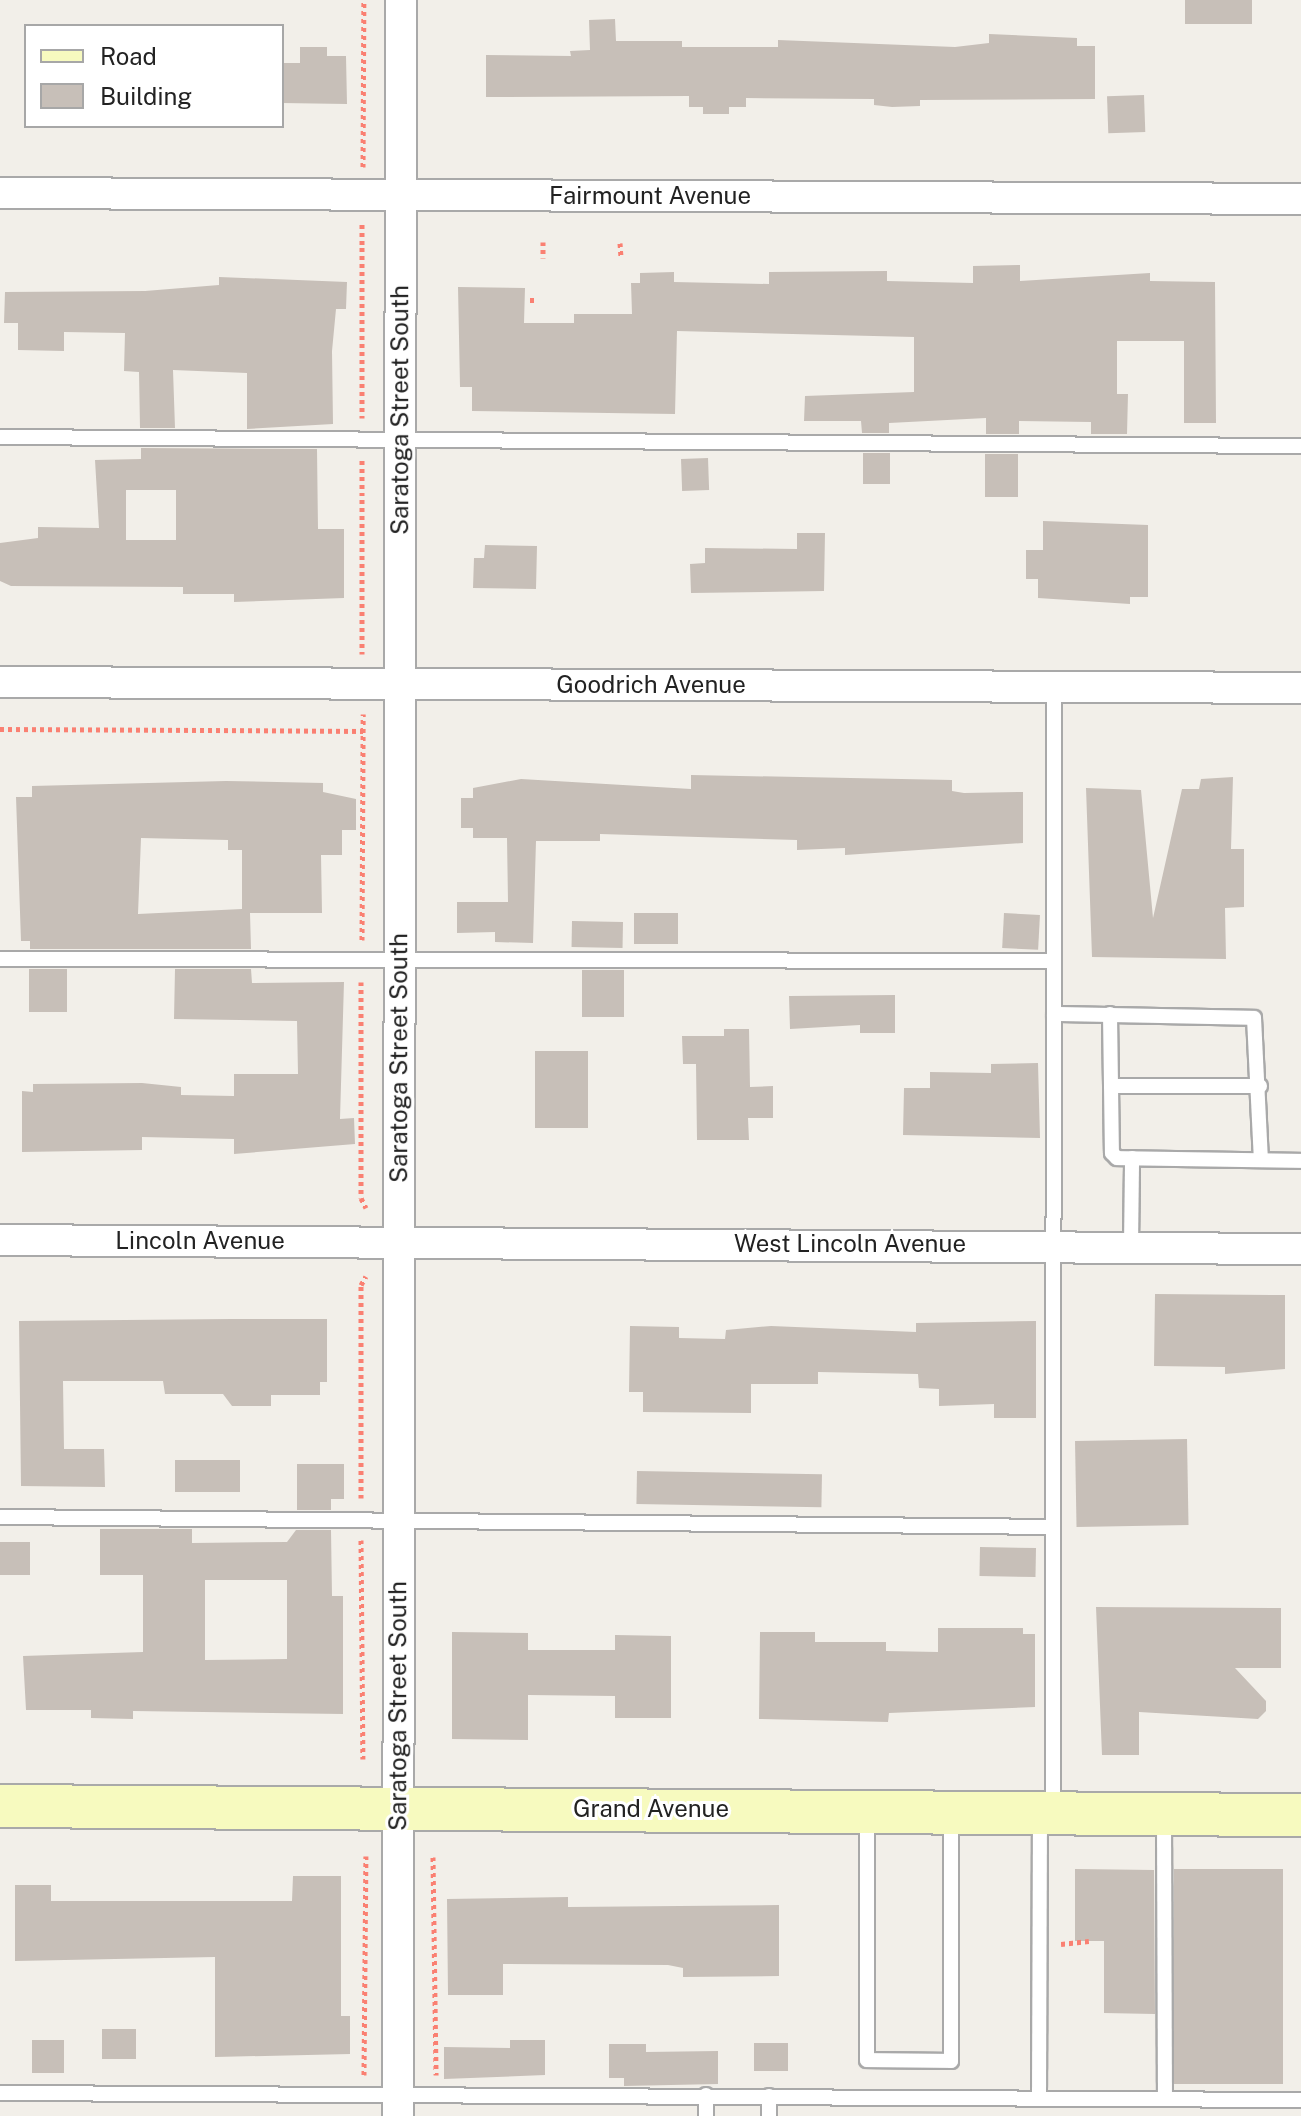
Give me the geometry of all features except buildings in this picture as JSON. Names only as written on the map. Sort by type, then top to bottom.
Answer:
[{"type":"main road","name":"Grand Avenue","points":[[0,1806],[1301,1815]]},
{"type":"street","name":"Saratoga Street South","points":[[398,2104],[401,0]]},
{"type":"street","name":"Fairmount Avenue","points":[[0,193],[1301,199]]},
{"type":"street","name":"Goodrich Avenue","points":[[0,682],[1301,688]]},
{"type":"street","name":"Lincoln Avenue","points":[[0,1240],[399,1242]]},
{"type":"street","name":"West Lincoln Avenue","points":[[399,1242],[1301,1249]]},
{"type":"lane","points":[[0,437],[1301,446]]},
{"type":"lane","points":[[1039,2097],[1053,1527],[1054,687]]},
{"type":"lane","points":[[0,959],[1053,961]]},
{"type":"lane","points":[[1054,1014],[1254,1018],[1260,1086],[1261,1160]]},
{"type":"lane","points":[[1110,1014],[1112,1153],[1132,1158],[1301,1161]]},
{"type":"lane","points":[[1111,1086],[1260,1086]]},
{"type":"lane","points":[[1131,1246],[1132,1158]]},
{"type":"lane","points":[[0,1517],[1053,1527]]},
{"type":"lane","points":[[867,1810],[867,2060],[951,2061],[951,1811]]},
{"type":"lane","points":[[1164,1813],[1165,2099]]},
{"type":"lane","points":[[0,2093],[364,2093],[398,2104],[436,2093],[1301,2100]]},
{"type":"lane","points":[[706,2095],[706,2116]]},
{"type":"lane","points":[[769,2096],[769,2116]]},
{"type":"path","points":[[363,172],[364,0]]},
{"type":"path","points":[[543,242],[543,258]]},
{"type":"path","points":[[620,243],[621,258]]},
{"type":"path","points":[[0,729],[370,731]]},
{"type":"path","points":[[364,2093],[366,1856]]},
{"type":"path","points":[[433,1857],[436,2093]]},
{"type":"path","points":[[1075,1944],[1089,1941]]}]
